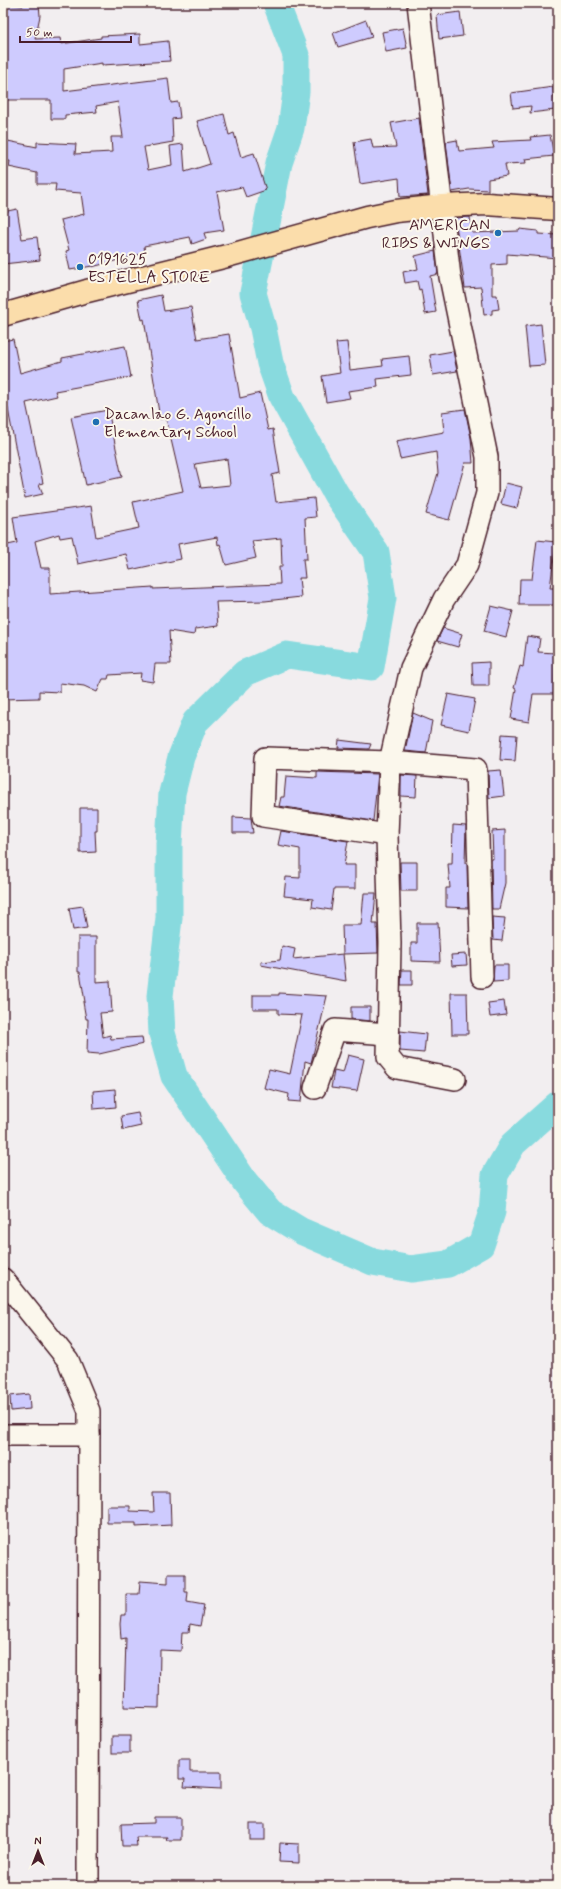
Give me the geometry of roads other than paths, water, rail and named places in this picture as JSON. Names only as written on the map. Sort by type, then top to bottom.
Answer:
[{"type":"main road","points":[[3,315],[86,291],[227,256],[367,217],[442,206],[487,204],[558,209]]},
{"type":"street","points":[[418,3],[450,277],[487,457],[487,493],[467,566],[444,598],[411,668],[390,762],[387,835],[390,943],[388,1057],[397,1068],[455,1079]]},
{"type":"street","points":[[387,835],[263,816],[265,758],[390,762],[476,769],[482,977]]},
{"type":"street","points":[[315,1088],[335,1030],[388,1034]]},
{"type":"street","points":[[3,1279],[68,1360],[89,1411],[88,1886]]},
{"type":"street","points":[[3,1435],[89,1435]]},
{"type":"waterway","points":[[276,3],[296,55],[296,92],[291,128],[279,163],[253,293],[263,328],[270,363],[282,397],[336,494],[376,552],[383,598],[371,667],[287,655],[245,673],[195,722],[181,757],[172,793],[169,844],[169,918],[160,996],[162,1033],[174,1076],[245,1182],[270,1212],[301,1231],[373,1262],[411,1269],[448,1264],[481,1245],[492,1212],[495,1175],[513,1144],[558,1104]]},
{"type":"place","name":"AMERICAN RIBS & WINGS","points":[[498,233]]},
{"type":"place","name":"0191625 ESTELLA STORE","points":[[80,267]]},
{"type":"place","name":"Dacanlao G. Agoncillo Elementary School","points":[[96,422]]}]
